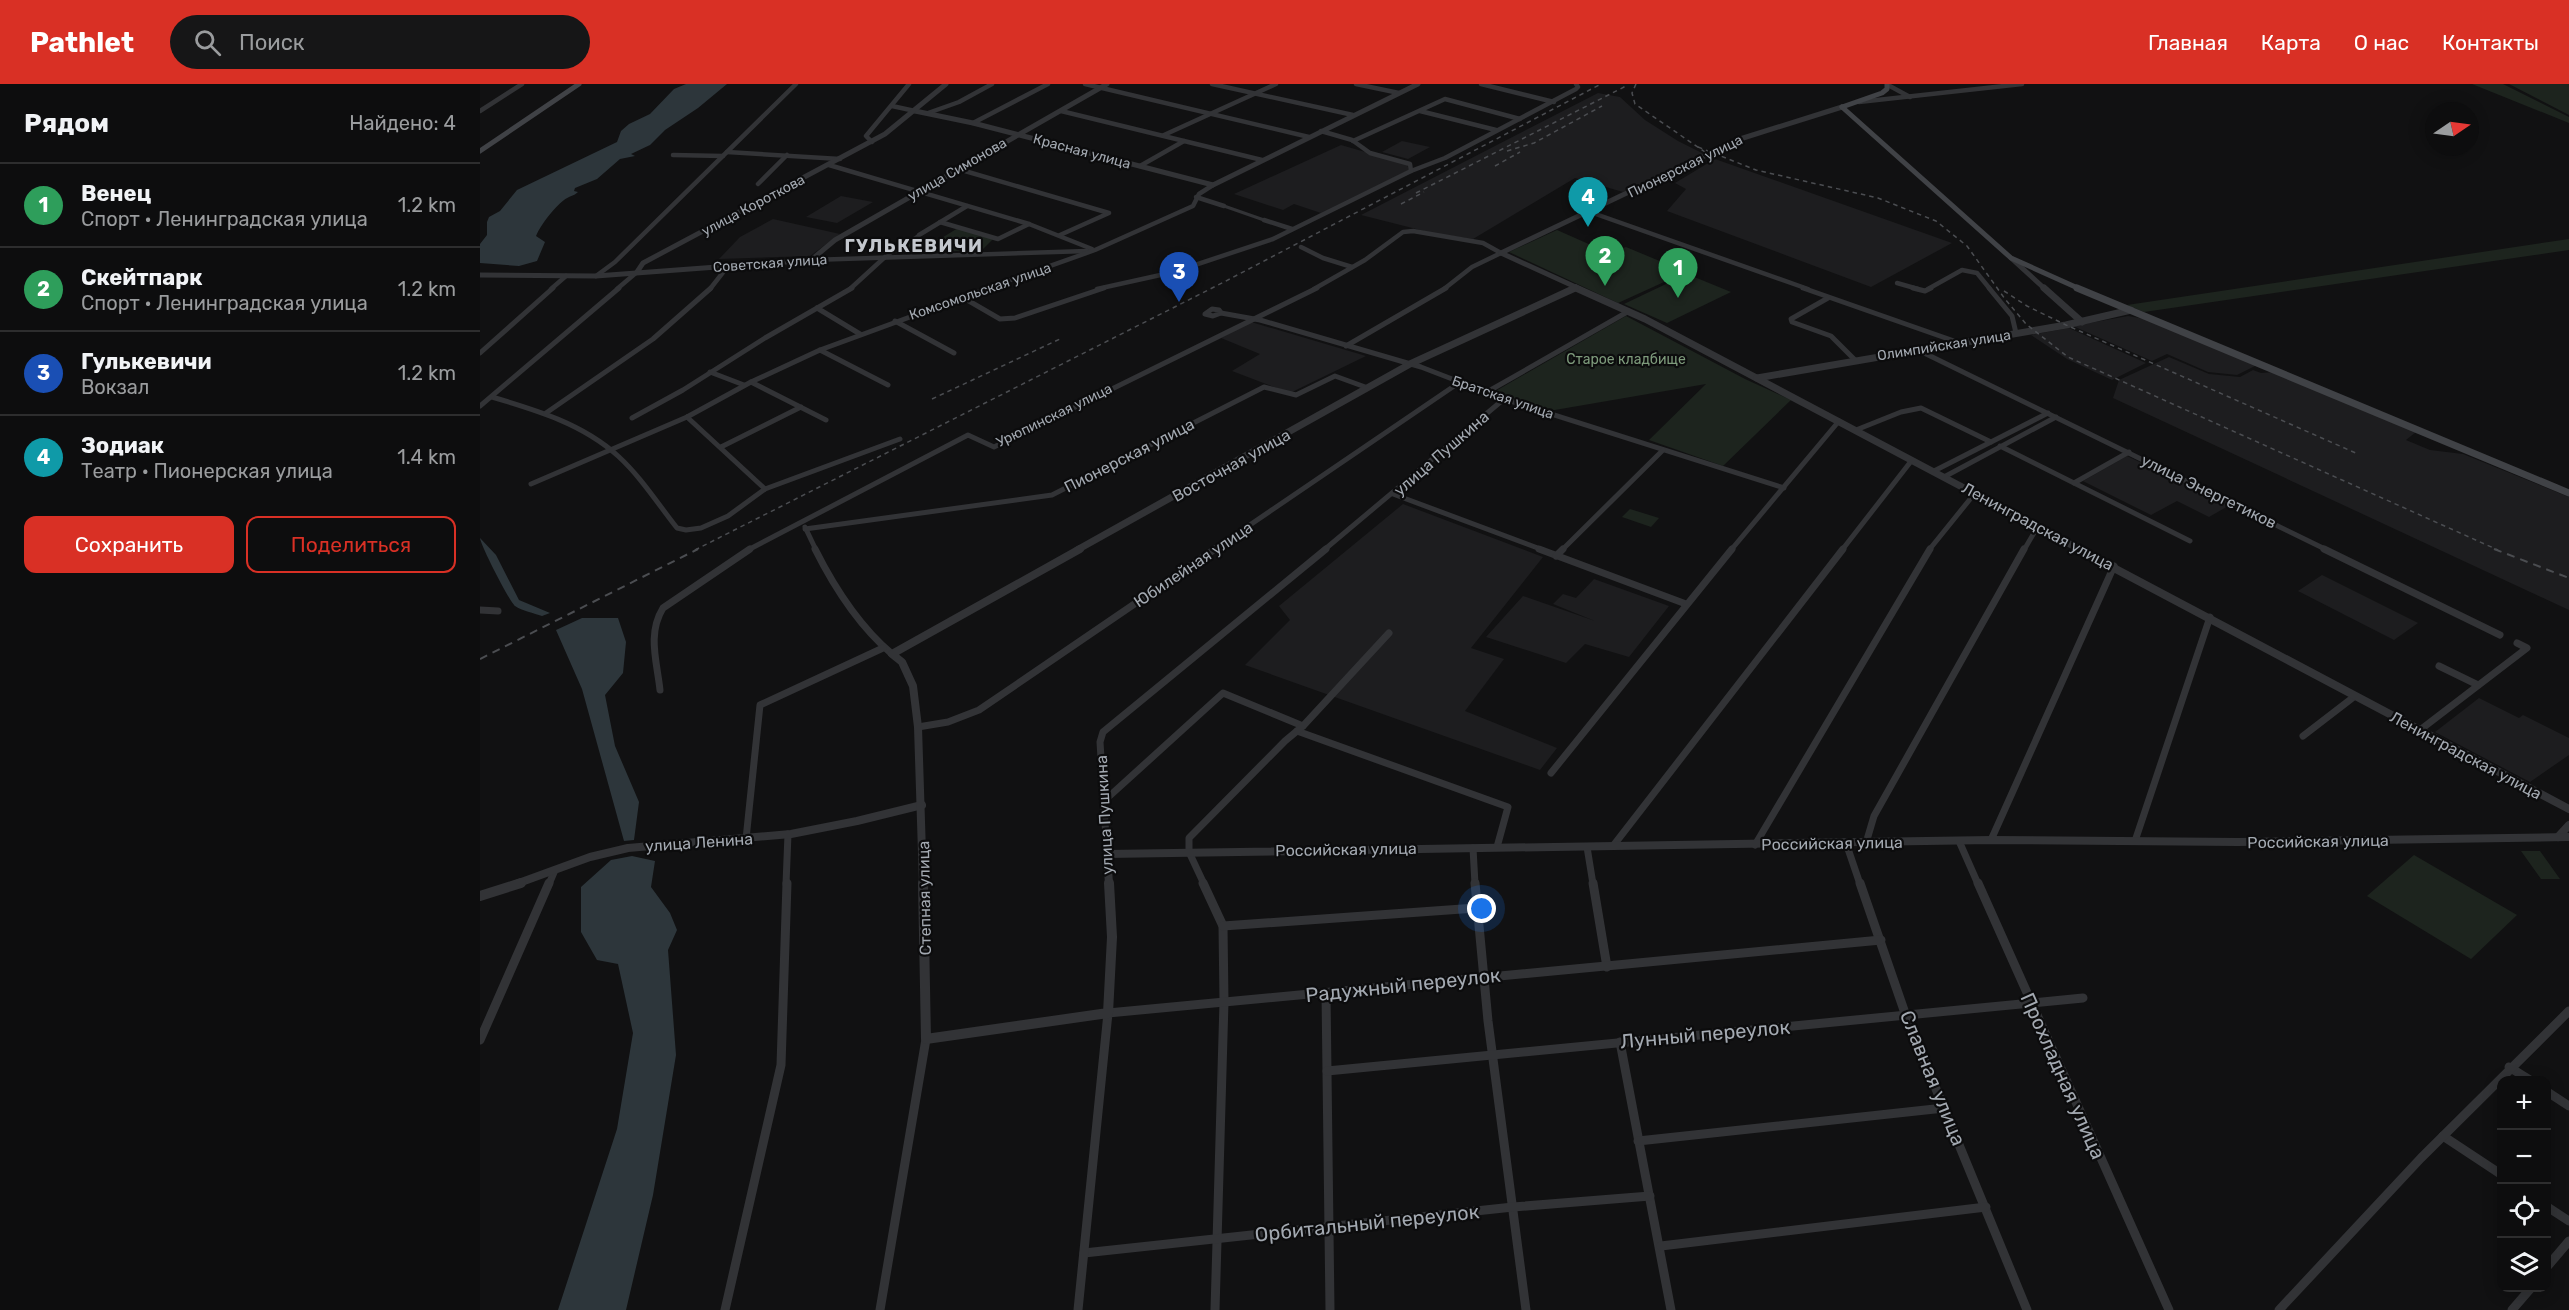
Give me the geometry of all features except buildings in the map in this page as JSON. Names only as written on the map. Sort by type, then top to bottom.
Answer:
[{"type":"main road","points":[[480,151],[579,84]]},
{"type":"main road","points":[[1842,106],[1882,93],[1888,85]]},
{"type":"main road","points":[[1842,106],[2011,258],[2569,493]]},
{"type":"street","points":[[480,111],[522,84]]},
{"type":"street","points":[[597,276],[615,262],[796,84]]},
{"type":"street","points":[[872,142],[866,136],[909,84]]},
{"type":"street","name":"улица Короткова","points":[[638,273],[643,263],[872,142],[915,111],[946,84]]},
{"type":"street","points":[[928,113],[959,102],[992,84]]},
{"type":"street","points":[[973,123],[1048,84]]},
{"type":"street","points":[[1085,84],[1309,137]]},
{"type":"street","name":"улица Симонова","points":[[811,260],[835,240],[1107,84]]},
{"type":"street","points":[[1212,84],[1353,116]]},
{"type":"street","points":[[1164,135],[1276,84]]},
{"type":"street","points":[[1356,84],[1399,93]]},
{"type":"street","name":"Комсомольская улица","points":[[531,484],[687,417],[751,382],[820,350],[1095,250],[1193,206],[1196,203],[1196,197],[1213,184],[1418,84]]},
{"type":"street","points":[[1481,84],[1554,102]]},
{"type":"street","points":[[962,297],[1005,320],[1093,290],[1161,275],[1224,257],[1273,239],[1412,169],[1445,158],[1554,102],[1576,89],[1578,87],[1576,84]]},
{"type":"street","points":[[1857,102],[2022,84]]},
{"type":"street","points":[[1888,85],[1910,98]]},
{"type":"street","points":[[1322,131],[1353,141],[1445,99],[1520,118]]},
{"type":"street","points":[[480,102],[494,102]]},
{"type":"street","points":[[892,106],[915,111]]},
{"type":"street","name":"Пионерская улица","points":[[1346,346],[1449,286],[1472,267],[1740,139],[1842,106]]},
{"type":"street","name":"Красная улица","points":[[915,111],[1018,134],[1213,184]]},
{"type":"street","points":[[1061,111],[1262,160]]},
{"type":"street","points":[[1420,111],[1496,130]]},
{"type":"street","points":[[1140,166],[1184,141]]},
{"type":"street","points":[[1353,141],[1356,147],[1398,160],[1412,169]]},
{"type":"street","points":[[727,152],[840,159]]},
{"type":"street","points":[[758,184],[787,155]]},
{"type":"street","points":[[673,156],[723,156]]},
{"type":"street","points":[[829,165],[1029,224],[1095,250]]},
{"type":"street","points":[[958,169],[1109,213],[1060,235]]},
{"type":"street","points":[[1196,197],[1292,229]]},
{"type":"street","points":[[632,418],[817,308],[840,297],[873,272],[885,257],[967,206]]},
{"type":"street","points":[[1590,212],[1957,342]]},
{"type":"street","points":[[940,222],[998,239],[1029,224]]},
{"type":"street","name":"Урюпинская улица","points":[[660,690],[660,671],[654,649],[654,628],[657,615],[687,591],[751,548],[804,519],[968,435],[994,447],[1105,390],[1255,319],[1353,267],[1406,231],[1483,243],[1501,253]]},
{"type":"street","points":[[1301,247],[1323,258],[1353,267]]},
{"type":"street","name":"Советская улица","points":[[480,275],[597,276],[811,260],[1095,250]]},
{"type":"street","name":"Ленинградская улица","points":[[1501,253],[1629,311],[2569,809]]},
{"type":"street","points":[[2011,258],[2082,322]]},
{"type":"street","points":[[546,413],[565,402],[680,318],[705,296],[728,266]]},
{"type":"street","points":[[1897,283],[1925,291],[1962,270],[1969,270],[1984,279],[2012,316],[2016,333]]},
{"type":"street","points":[[481,405],[638,273]]},
{"type":"street","points":[[480,352],[566,276]]},
{"type":"street","name":"Восточная улица","points":[[892,654],[1410,364],[1576,286]]},
{"type":"street","points":[[1828,298],[1791,319],[1792,322],[1831,336],[1855,360]]},
{"type":"street","points":[[817,308],[860,334]]},
{"type":"street","name":"Олимпийская улица","points":[[1756,378],[2082,322],[2131,310]]},
{"type":"street","name":"улица Пушкина","points":[[1487,392],[1629,311]]},
{"type":"street","name":"Братская улица","points":[[1221,313],[1255,319],[1410,364],[1504,399],[1784,488]]},
{"type":"street","points":[[895,321],[954,354]]},
{"type":"street","name":"улица Энергетиков","points":[[1917,349],[2500,635]]},
{"type":"street","points":[[820,350],[888,385]]},
{"type":"street","points":[[710,372],[744,386]]},
{"type":"street","name":"Пионерская улица","points":[[805,529],[1031,496],[1052,495],[1264,387],[1269,386],[1289,395],[1296,395],[1335,376],[1368,388]]},
{"type":"street","points":[[751,382],[826,420]]},
{"type":"street","name":"Юбилейная улица","points":[[918,727],[948,722],[979,710],[1460,382]]},
{"type":"street","points":[[492,397],[546,413],[583,431],[612,451],[677,528],[686,530],[701,528],[728,516],[765,489],[900,439]]},
{"type":"street","name":"улица Пушкина","points":[[1078,1310],[1108,1013],[1112,937],[1100,742],[1103,732],[1393,494],[1504,399]]},
{"type":"street","points":[[721,447],[801,407]]},
{"type":"street","points":[[1856,430],[1901,412],[1921,408],[1991,442]]},
{"type":"street","points":[[1934,471],[2048,413]]},
{"type":"street","points":[[687,417],[765,489]]},
{"type":"street","points":[[1944,477],[2056,417]]},
{"type":"street","points":[[1551,773],[1686,604],[1839,421]]},
{"type":"street","points":[[2000,446],[2190,541]]},
{"type":"street","points":[[1556,556],[1663,450]]},
{"type":"street","points":[[2074,483],[2129,452]]},
{"type":"street","points":[[1613,846],[1912,460]]},
{"type":"street","points":[[1755,844],[1932,546],[1975,493]]},
{"type":"street","points":[[1393,494],[1686,604]]},
{"type":"street","name":"Степная улица","points":[[804,519],[805,529],[837,588],[883,648],[902,662],[913,686],[918,727],[922,805],[926,1039],[880,1310]]},
{"type":"street","points":[[1866,843],[1874,816],[2038,526]]},
{"type":"street","points":[[1991,840],[2114,566]]},
{"type":"street","points":[[480,610],[498,611]]},
{"type":"street","points":[[2134,841],[2210,617]]},
{"type":"street","points":[[1215,1310],[1224,1002],[1223,926],[1189,852],[1189,838],[1300,729],[1389,633]]},
{"type":"street","points":[[2420,730],[2527,648],[2517,643]]},
{"type":"street","points":[[746,839],[760,705],[883,648]]},
{"type":"street","points":[[2439,666],[2478,685]]},
{"type":"street","points":[[1104,801],[1223,693],[1300,729],[1508,807],[1497,847]]},
{"type":"street","points":[[2303,736],[2355,696]]},
{"type":"street","name":"улица Ленина","points":[[480,896],[527,882],[581,860],[630,847],[788,834],[879,817],[922,805]]},
{"type":"street","points":[[2558,837],[2569,825]]},
{"type":"street","points":[[725,1310],[781,1065],[788,834]]},
{"type":"street","name":"Российская улица","points":[[1107,854],[1991,840],[2569,837]]},
{"type":"street","name":"Прохладная улица","points":[[1959,841],[2029,1002],[2169,1310]]},
{"type":"street","name":"Славная улица","points":[[1846,843],[1906,1016],[2027,1310]]},
{"type":"street","points":[[1587,846],[1607,967]]},
{"type":"street","points":[[1473,848],[1476,908],[1526,1310]]},
{"type":"street","points":[[480,1040],[555,870]]},
{"type":"street","points":[[1223,926],[1476,908]]},
{"type":"street","name":"Радужный переулок","points":[[926,1039],[1108,1013],[1881,940]]},
{"type":"street","points":[[1326,993],[1330,1310]]},
{"type":"street","name":"Лунный переулок","points":[[1328,1071],[2083,998]]},
{"type":"street","points":[[2279,1310],[2369,1211],[2509,1067],[2569,1011]]},
{"type":"street","points":[[1620,1042],[1638,1141],[1661,1246],[1671,1310]]},
{"type":"street","points":[[2509,1067],[2524,1076]]},
{"type":"street","points":[[2551,1094],[2569,1106]]},
{"type":"street","points":[[1638,1141],[1944,1108]]},
{"type":"street","points":[[2443,1136],[2497,1172]]},
{"type":"street","name":"Орбитальный переулок","points":[[1084,1253],[1513,1207],[1650,1196]]},
{"type":"street","points":[[1661,1246],[1986,1206]]},
{"type":"street","points":[[2551,1209],[2569,1221]]},
{"type":"street","points":[[2551,1263],[2569,1240]]},
{"type":"street","points":[[2512,1310],[2527,1292]]},
{"type":"shaded area","points":[[686,84],[727,84],[698,108],[665,130],[650,145],[631,154],[635,156],[620,159],[597,179],[575,188],[574,191],[578,192],[556,207],[538,231],[536,236],[545,242],[537,261],[519,266],[480,263],[480,244],[487,235],[489,217],[500,211],[517,190],[617,142],[621,131],[629,124],[650,114],[674,89]]},
{"type":"shaded area","points":[[1598,93],[1620,97],[1645,120],[1704,154],[1623,192],[1575,178],[1473,239],[1432,233],[1361,215]]},
{"type":"shaded area","points":[[1402,141],[1430,147],[1408,159],[1382,152]]},
{"type":"shaded area","points":[[1341,145],[1407,164],[1409,170],[1321,213],[1294,204],[1283,210],[1234,194]]},
{"type":"shaded area","points":[[1715,159],[1952,243],[1871,287],[1667,211],[1686,189],[1675,183]]},
{"type":"shaded area","points":[[841,196],[873,202],[837,223],[806,217]]},
{"type":"shaded area","points":[[773,219],[840,234],[810,256],[719,259],[740,237]]},
{"type":"shaded area","points":[[2128,316],[2151,320],[2257,365],[2237,375],[2208,372],[2167,354],[2152,361],[2073,326]]},
{"type":"shaded area","points":[[1251,322],[1366,356],[1290,393],[1232,371],[1260,354],[1221,338]]},
{"type":"shaded area","points":[[2069,328],[2146,363],[2112,380],[2067,359],[2031,335]]},
{"type":"shaded area","points":[[2169,357],[2209,374],[2240,377],[2253,370],[2261,373],[2274,372],[2416,432],[2406,440],[2430,450],[2463,454],[2569,497],[2569,610],[2113,398],[2119,380]]},
{"type":"shaded area","points":[[2127,456],[2230,505],[2209,517],[2177,501],[2151,515],[2083,481]]},
{"type":"shaded area","points":[[1403,504],[1543,557],[1471,648],[1504,659],[1465,711],[1557,748],[1540,770],[1245,665],[1290,620],[1279,606]]},
{"type":"shaded area","points":[[480,538],[496,555],[519,600],[550,613],[542,616],[515,606],[495,572]]},
{"type":"shaded area","points":[[2322,575],[2418,623],[2394,640],[2298,591]]},
{"type":"shaded area","points":[[1594,579],[1669,606],[1629,657],[1585,644],[1566,663],[1486,637],[1523,596],[1595,621],[1553,604],[1563,594],[1576,598]]},
{"type":"shaded area","points":[[582,618],[618,618],[626,642],[623,673],[605,695],[615,746],[639,802],[634,840],[624,841],[582,689],[556,630]]},
{"type":"shaded area","points":[[2479,698],[2519,718],[2523,715],[2569,738],[2569,755],[2530,782],[2435,732]]},
{"type":"shaded area","points":[[632,856],[655,861],[651,887],[670,913],[677,930],[668,950],[676,1055],[653,1195],[626,1310],[558,1310],[617,1129],[633,1033],[618,964],[597,960],[581,932],[581,887],[611,860]]},
{"type":"green space","points":[[2472,84],[2503,84],[2569,117],[2569,123]]},
{"type":"green space","points":[[2509,84],[2569,84],[2569,115]]},
{"type":"green space","points":[[958,228],[993,239],[982,250],[895,253],[916,239],[940,239]]},
{"type":"green space","points":[[1557,230],[1609,253],[1626,247],[1686,272],[1618,303],[1509,252]]},
{"type":"green space","points":[[2569,239],[2569,250],[2144,312],[2127,305]]},
{"type":"green space","points":[[1687,274],[1731,292],[1667,323],[1624,304]]},
{"type":"green space","name":"Старое кладбище","points":[[1626,316],[1745,379],[1791,400],[1723,466],[1649,440],[1706,384],[1549,411],[1501,397],[1494,392]]},
{"type":"green space","points":[[1630,509],[1659,518],[1651,527],[1622,517]]},
{"type":"green space","points":[[2521,851],[2540,851],[2560,879],[2541,879]]},
{"type":"green space","points":[[2414,855],[2517,915],[2471,959],[2367,896]]},
{"type":"railway","points":[[695,550],[1224,282],[1601,84]]},
{"type":"railway","points":[[1636,84],[1632,93],[1635,104],[1705,152]]},
{"type":"railway","points":[[1416,193],[1628,85]]},
{"type":"railway","points":[[1507,151],[1534,143],[1602,106]]},
{"type":"railway","points":[[1698,147],[1756,170],[1878,198],[1936,221],[1967,246],[2026,324],[2068,357],[2498,550]]},
{"type":"railway","points":[[1495,166],[1520,152]]},
{"type":"railway","points":[[1401,204],[1424,192]]},
{"type":"railway","points":[[2004,291],[2027,306],[2066,325],[2358,454]]},
{"type":"railway","points":[[932,399],[1062,338]]},
{"type":"railway","points":[[480,659],[698,549]]},
{"type":"railway","points":[[2494,549],[2569,578]]},
{"type":"place","name":"Зодиак","points":[[1588,227]]},
{"type":"place","name":"Скейтпарк","points":[[1605,286]]},
{"type":"place","name":"Венец","points":[[1678,298]]},
{"type":"place","name":"Гулькевичи","points":[[1179,302]]},
{"type":"district","name":"ГУЛЬКЕВИЧИ","points":[[914,246]]}]
